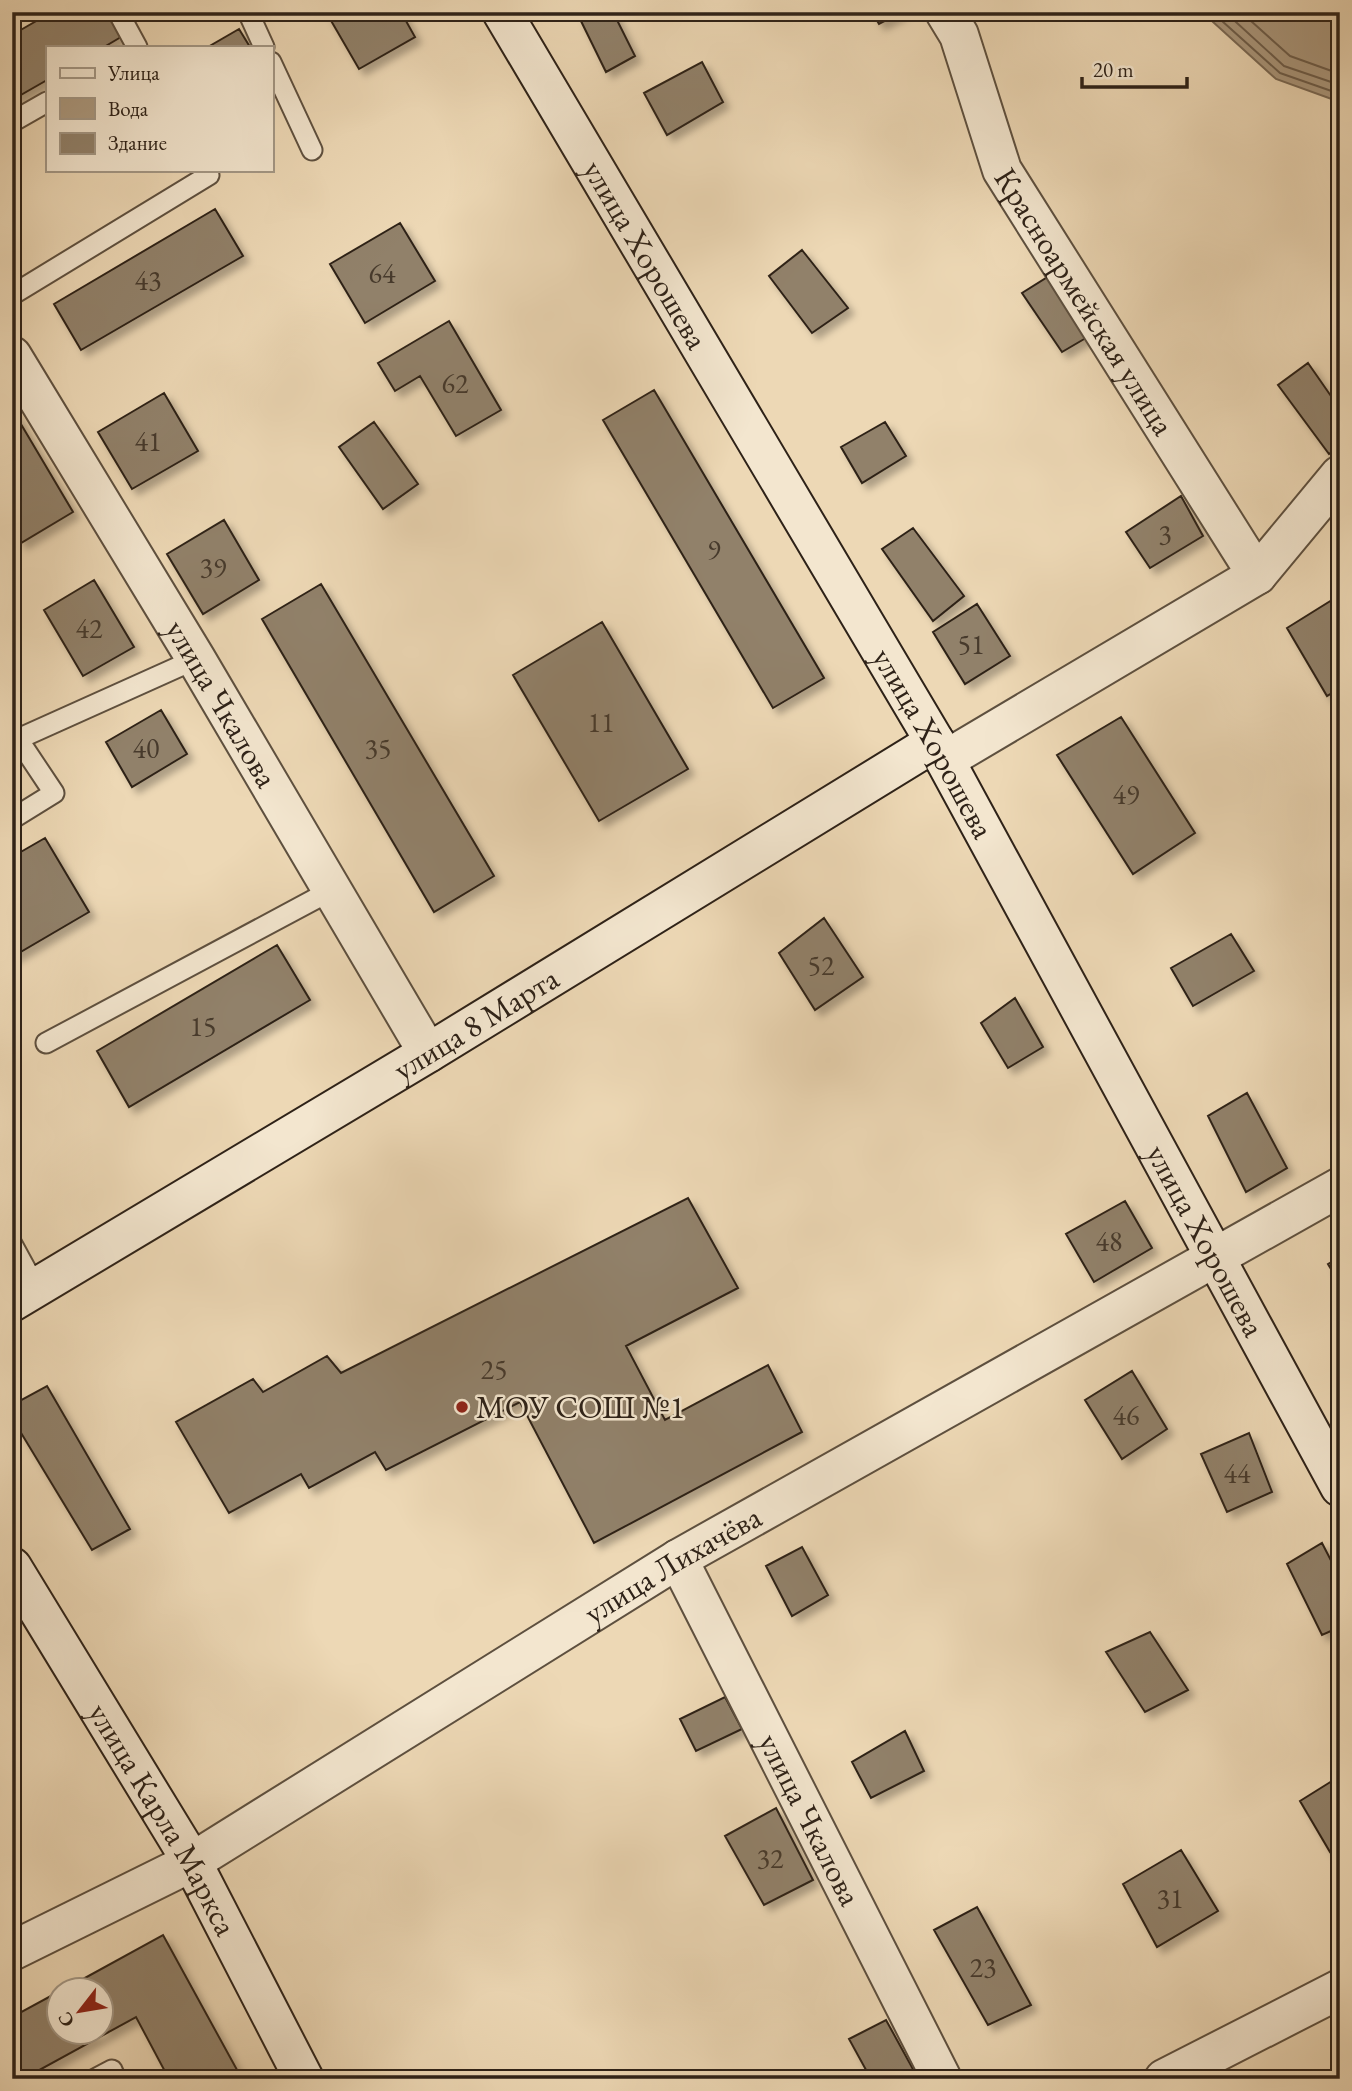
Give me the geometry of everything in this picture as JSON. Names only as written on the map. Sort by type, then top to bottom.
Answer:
[{"type":"street","name":"улица Хорошева","points":[[502,12],[940,751],[1340,1487]]},
{"type":"street","name":"Красноармейская улица","points":[[945,12],[959,35],[1002,170],[1257,575]]},
{"type":"street","name":"улица Чкалова","points":[[12,356],[196,659],[428,1053]]},
{"type":"street","name":"улица 8 Марта","points":[[24,1295],[940,751],[1257,575],[1340,475]]},
{"type":"street","name":"улица Лихачёва","points":[[12,1951],[192,1862],[678,1559],[1340,1187]]},
{"type":"street","name":"улица Чкалова","points":[[678,1559],[942,2079]]},
{"type":"street","name":"улица Карла Маркса","points":[[12,1567],[192,1862],[304,2079]]},
{"type":"street","points":[[1164,2079],[1340,1989]]},
{"type":"lane","points":[[118,12],[136,46]]},
{"type":"lane","points":[[248,12],[264,46]]},
{"type":"lane","points":[[273,66],[312,150]]},
{"type":"lane","points":[[12,122],[46,104]]},
{"type":"lane","points":[[12,295],[209,175],[207,172]]},
{"type":"lane","points":[[12,819],[54,793],[18,738],[196,659]]},
{"type":"lane","points":[[46,1043],[332,890]]},
{"type":"lane","points":[[12,1244],[24,1295]]},
{"type":"lane","points":[[95,2079],[111,2070],[116,2079]]},
{"type":"water","points":[[1202,12],[1340,12],[1340,102],[1276,79]]},
{"type":"building","points":[[52,12],[107,12],[121,37],[106,46],[46,46],[46,81],[12,100],[12,35]]},
{"type":"building","points":[[326,12],[401,12],[415,37],[359,69]]},
{"type":"building","points":[[586,12],[613,12],[635,56],[606,72],[579,17]]},
{"type":"building","points":[[872,12],[902,12],[879,24]]},
{"type":"building","points":[[239,29],[249,46],[210,46]]},
{"type":"building","points":[[702,62],[723,102],[667,135],[644,93]]},
{"type":"building","points":[[215,209],[243,256],[81,350],[54,304]]},
{"type":"building","points":[[400,223],[435,281],[365,323],[330,264]]},
{"type":"building","points":[[802,250],[848,308],[812,333],[769,276]]},
{"type":"building","points":[[1054,273],[1091,335],[1062,352],[1022,293]]},
{"type":"building","points":[[449,321],[501,410],[456,436],[420,376],[395,391],[378,363]]},
{"type":"building","points":[[1308,363],[1340,409],[1340,448],[1329,454],[1278,385]]},
{"type":"building","points":[[654,390],[824,678],[773,708],[603,420]]},
{"type":"building","points":[[164,393],[198,451],[132,489],[98,432]]},
{"type":"building","points":[[12,409],[73,512],[21,543],[12,527]]},
{"type":"building","points":[[374,422],[418,484],[383,509],[339,447]]},
{"type":"building","points":[[885,422],[906,456],[862,483],[841,447]]},
{"type":"building","points":[[1181,496],[1203,536],[1150,568],[1126,532]]},
{"type":"building","points":[[224,520],[259,580],[203,614],[167,554]]},
{"type":"building","points":[[913,528],[964,596],[933,621],[882,549]]},
{"type":"building","points":[[94,580],[134,647],[83,676],[44,610]]},
{"type":"building","points":[[321,584],[494,876],[434,912],[262,619]]},
{"type":"building","points":[[1340,595],[1340,688],[1327,696],[1287,628]]},
{"type":"building","points":[[977,604],[1010,656],[965,684],[933,632]]},
{"type":"building","points":[[602,622],[688,769],[599,821],[513,675]]},
{"type":"building","points":[[161,710],[187,754],[132,787],[106,742]]},
{"type":"building","points":[[1121,717],[1195,833],[1133,874],[1057,755]]},
{"type":"building","points":[[45,838],[89,912],[12,957],[12,857]]},
{"type":"building","points":[[824,918],[863,977],[815,1010],[779,953]]},
{"type":"building","points":[[1231,934],[1254,971],[1193,1006],[1171,968]]},
{"type":"building","points":[[277,945],[310,1000],[129,1107],[97,1051]]},
{"type":"building","points":[[1015,998],[1043,1047],[1008,1068],[981,1023]]},
{"type":"building","points":[[1247,1093],[1287,1168],[1246,1192],[1208,1116]]},
{"type":"building","points":[[688,1198],[738,1288],[626,1346],[665,1420],[768,1365],[802,1432],[594,1543],[520,1402],[386,1470],[375,1452],[309,1488],[301,1474],[229,1513],[176,1422],[253,1379],[263,1392],[327,1356],[341,1373]]},
{"type":"building","points":[[1125,1201],[1152,1248],[1094,1282],[1066,1234]]},
{"type":"building","points":[[1340,1257],[1340,1284],[1328,1264]]},
{"type":"building","points":[[1132,1371],[1167,1429],[1122,1459],[1085,1400]]},
{"type":"building","points":[[47,1386],[130,1529],[92,1550],[12,1418],[12,1405]]},
{"type":"building","points":[[1249,1433],[1272,1492],[1227,1512],[1201,1454]]},
{"type":"building","points":[[1322,1543],[1340,1578],[1340,1627],[1322,1635],[1287,1564]]},
{"type":"building","points":[[802,1547],[828,1595],[792,1616],[766,1566]]},
{"type":"building","points":[[1150,1632],[1188,1690],[1145,1712],[1106,1652]]},
{"type":"building","points":[[725,1697],[742,1729],[696,1751],[680,1719]]},
{"type":"building","points":[[905,1731],[924,1771],[871,1798],[852,1762]]},
{"type":"building","points":[[1340,1776],[1340,1846],[1330,1852],[1300,1801]]},
{"type":"building","points":[[776,1808],[813,1880],[764,1905],[725,1836]]},
{"type":"building","points":[[1181,1850],[1218,1911],[1157,1947],[1123,1884]]},
{"type":"building","points":[[977,1907],[1031,2005],[988,2025],[934,1930]]},
{"type":"building","points":[[163,1935],[242,2079],[169,2079],[136,2017],[116,2028],[116,1976],[88,1976]]},
{"type":"building","points":[[46,1999],[46,2046],[83,2046],[23,2079],[12,2079],[12,2017]]},
{"type":"building","points":[[886,2020],[914,2071],[900,2079],[871,2079],[849,2039]]},
{"type":"place","name":"МОУ СОШ №1","points":[[462,1407]]}]
